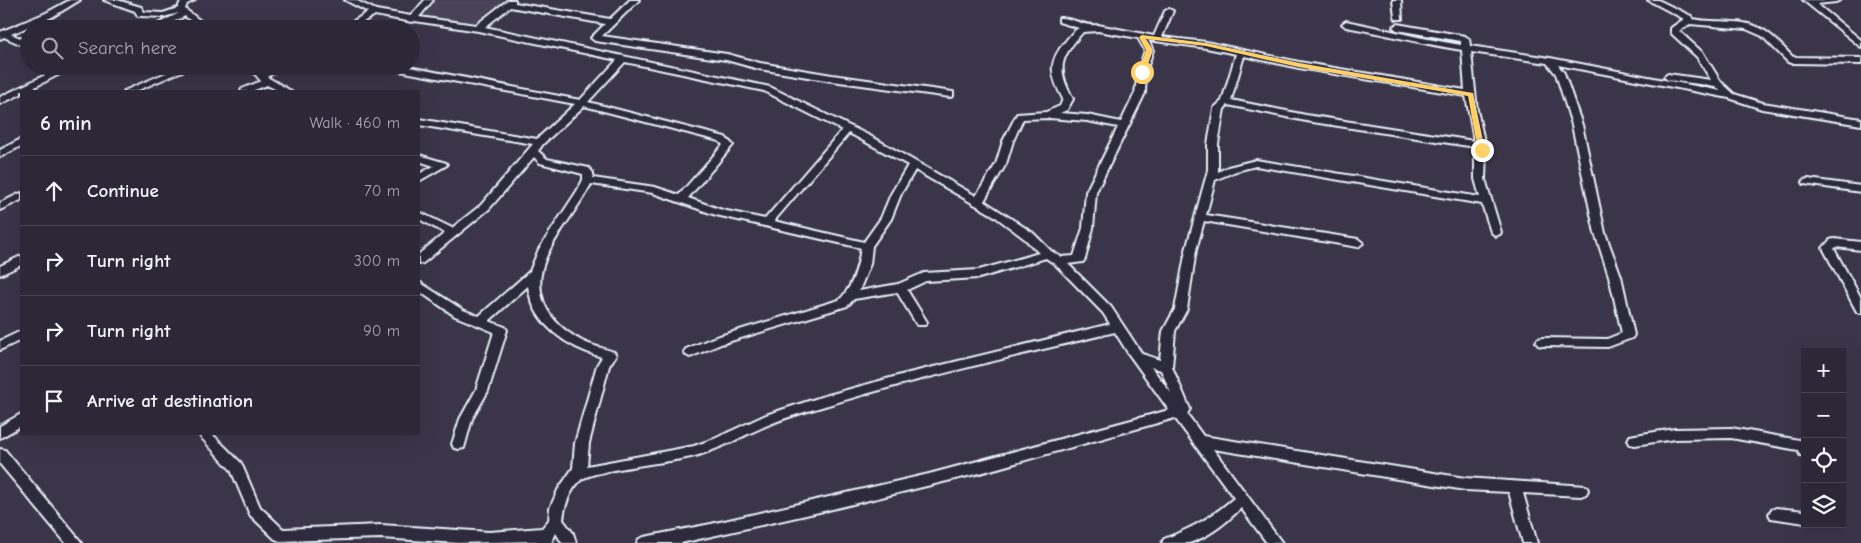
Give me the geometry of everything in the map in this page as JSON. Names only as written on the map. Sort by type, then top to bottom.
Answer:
[{"type":"street","points":[[39,20],[76,0]]},
{"type":"street","points":[[108,0],[138,9],[141,14],[163,15],[184,11],[196,20]]},
{"type":"street","points":[[184,11],[184,3],[191,0]]},
{"type":"street","points":[[349,0],[374,12],[412,20],[429,0]]},
{"type":"street","points":[[635,0],[595,38],[727,57],[759,66],[832,78],[950,94]]},
{"type":"street","points":[[1397,0],[1400,17]]},
{"type":"street","points":[[1652,0],[1688,18],[1689,21]]},
{"type":"street","points":[[1809,1],[1836,0]]},
{"type":"street","points":[[1809,1],[1861,44]]},
{"type":"street","points":[[478,28],[510,2],[611,22]]},
{"type":"street","points":[[168,20],[184,11]]},
{"type":"street","points":[[1157,39],[1169,11]]},
{"type":"street","points":[[360,20],[374,12]]},
{"type":"street","points":[[1062,20],[1088,28],[1206,45],[1299,65],[1471,94]]},
{"type":"street","points":[[420,21],[478,28],[767,89],[834,121],[847,130],[871,140],[997,213],[1029,236],[1047,254],[1058,261],[1107,310],[1116,327],[1180,412],[1198,441],[1275,543]]},
{"type":"street","points":[[1348,21],[1424,42],[1466,47],[1550,62],[1731,96],[1762,106],[1861,122]]},
{"type":"street","points":[[1731,96],[1718,84],[1700,55],[1675,34],[1674,30],[1689,21],[1758,30],[1791,60],[1861,61]]},
{"type":"street","points":[[1,35],[20,27]]},
{"type":"street","points":[[1048,115],[1064,108],[1068,99],[1059,83],[1055,67],[1059,53],[1080,30],[1088,28]]},
{"type":"street","points":[[1,35],[20,42]]},
{"type":"street","points":[[1058,261],[1079,259],[1088,228],[1091,192],[1140,93],[1142,72],[1149,50],[1142,37]]},
{"type":"street","points":[[1466,47],[1471,94],[1480,145],[1480,179],[1485,201],[1496,232]]},
{"type":"street","points":[[644,543],[680,538],[857,499],[1067,445],[1180,412],[1184,409],[1166,366],[1169,331],[1181,309],[1191,250],[1213,170],[1213,144],[1219,108],[1226,102],[1241,53]]},
{"type":"street","points":[[420,259],[485,207],[540,142],[582,103],[624,58]]},
{"type":"street","points":[[1542,342],[1608,343],[1628,335],[1615,276],[1600,233],[1577,125],[1560,73],[1550,62]]},
{"type":"street","points":[[420,72],[582,103],[722,139],[728,145],[680,200]]},
{"type":"street","points":[[22,90],[53,75]]},
{"type":"street","points":[[131,90],[168,75]]},
{"type":"street","points":[[260,75],[284,90]]},
{"type":"street","points":[[247,90],[268,75]]},
{"type":"street","points":[[1650,81],[1657,78],[1671,77],[1718,84]]},
{"type":"street","points":[[0,101],[20,91]]},
{"type":"street","points":[[1226,102],[1306,118],[1480,145]]},
{"type":"street","points":[[977,203],[1001,164],[1008,141],[1020,116],[1048,115],[1087,118],[1123,125]]},
{"type":"street","points":[[420,122],[540,142]]},
{"type":"street","points":[[767,223],[847,130]]},
{"type":"street","points":[[0,154],[20,143]]},
{"type":"street","points":[[205,435],[236,467],[255,511],[280,535],[393,532],[467,539],[545,539],[556,522],[557,508],[563,494],[577,475],[582,443],[603,365],[610,355],[577,344],[551,323],[541,310],[533,288],[535,273],[558,228],[588,180],[588,173],[585,170],[544,161],[533,152]]},
{"type":"street","points":[[420,158],[442,164],[420,177]]},
{"type":"street","points":[[1210,179],[1232,169],[1256,163],[1485,201]]},
{"type":"street","points":[[690,352],[717,341],[843,303],[851,296],[864,264],[867,246],[886,219],[896,194],[913,165]]},
{"type":"street","points":[[588,180],[655,190],[720,213],[867,246]]},
{"type":"street","points":[[1808,182],[1861,189]]},
{"type":"street","points":[[0,206],[20,196]]},
{"type":"street","points":[[420,216],[453,233]]},
{"type":"street","points":[[1200,217],[1358,243]]},
{"type":"street","points":[[1861,246],[1834,243],[1828,248],[1861,309]]},
{"type":"street","points":[[851,296],[900,288],[924,277],[979,274],[1047,254]]},
{"type":"street","points":[[0,271],[20,261]]},
{"type":"street","points":[[480,322],[535,273]]},
{"type":"street","points":[[420,287],[459,313],[501,330],[482,391],[466,419],[459,444]]},
{"type":"street","points":[[900,288],[921,322]]},
{"type":"street","points":[[577,475],[598,468],[659,459],[710,446],[777,416],[866,389],[1116,327]]},
{"type":"street","points":[[0,346],[20,336]]},
{"type":"street","points":[[1139,358],[1166,366]]},
{"type":"street","points":[[0,433],[20,419]]},
{"type":"street","points":[[1635,440],[1674,434],[1731,433],[1801,446]]},
{"type":"street","points":[[1198,441],[1465,484],[1582,490]]},
{"type":"street","points":[[0,454],[75,543]]},
{"type":"street","points":[[1515,486],[1530,543]]},
{"type":"street","points":[[1169,543],[1197,534],[1215,523],[1242,499]]},
{"type":"street","points":[[1776,514],[1801,517]]},
{"type":"street","points":[[556,522],[568,537],[569,543]]},
{"type":"shaded area","points":[[437,0],[519,0],[490,25],[416,19]]},
{"type":"route","points":[[1142,72],[1149,50],[1142,37],[1206,45],[1299,65],[1471,94],[1472,110],[1482,150]]}]
